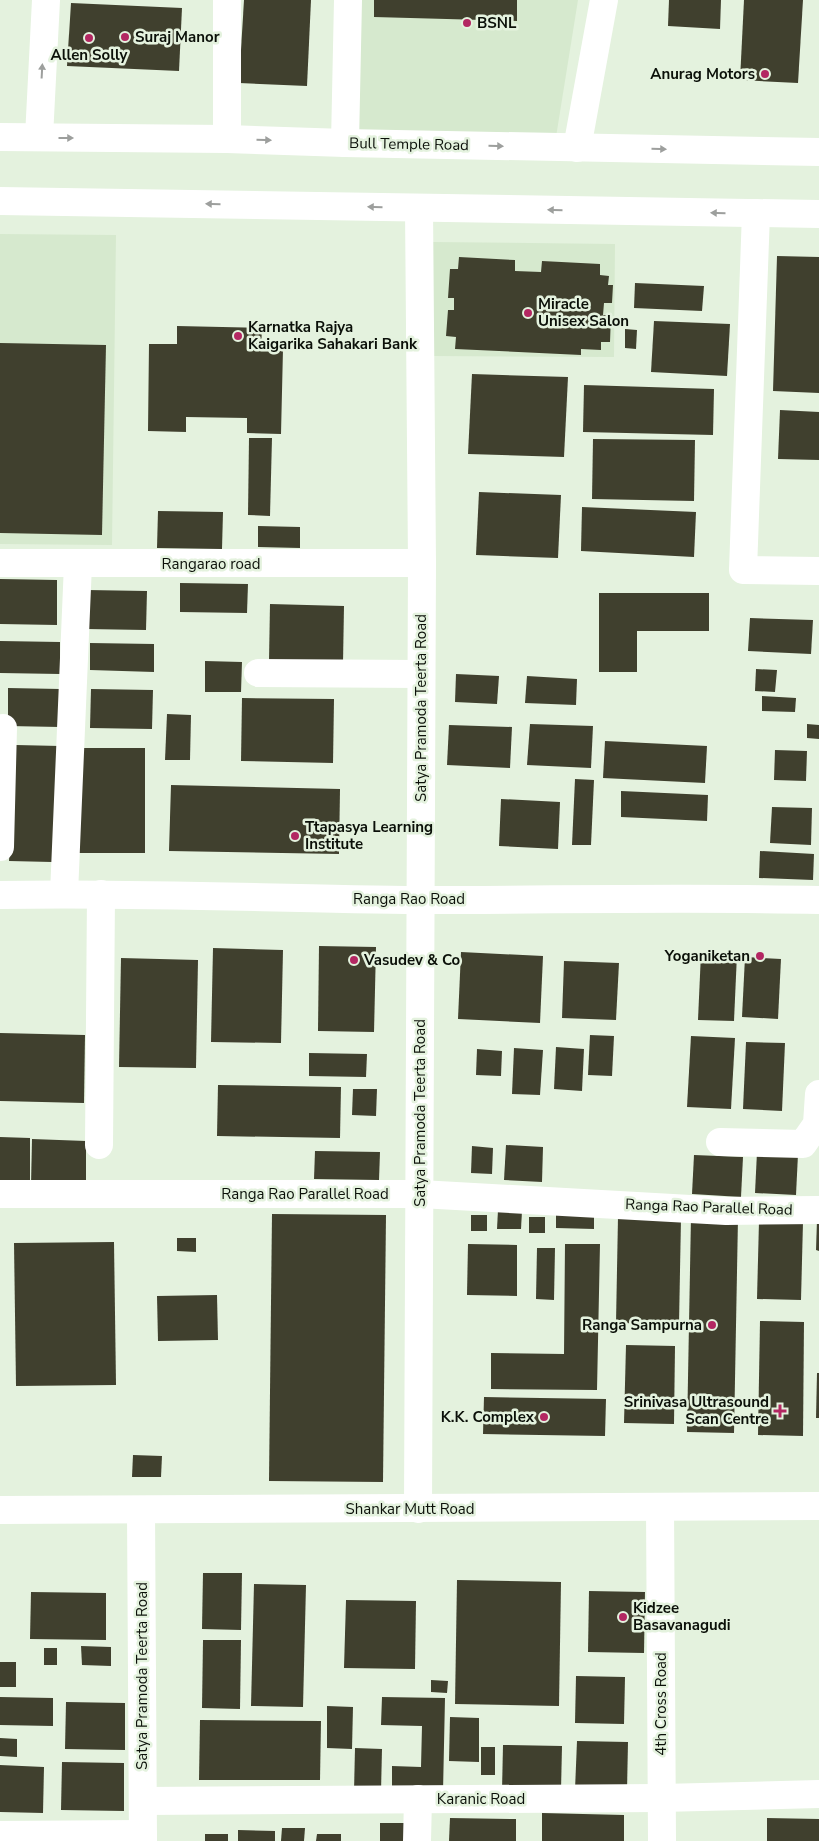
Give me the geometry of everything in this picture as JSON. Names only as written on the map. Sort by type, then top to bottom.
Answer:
[{"type":"street","points":[[39,137],[46,0]]},
{"type":"street","points":[[227,0],[227,139]]},
{"type":"street","points":[[346,143],[348,0]]},
{"type":"street","points":[[577,148],[604,0]]},
{"type":"street","name":"Bull Temple Road","points":[[0,137],[227,139],[819,152]]},
{"type":"street","points":[[0,201],[819,214]]},
{"type":"street","name":"Satya Pramoda Teerta Road","points":[[418,1509],[422,563],[419,208]]},
{"type":"street","points":[[756,213],[743,570],[819,571]]},
{"type":"street","name":"Rangarao road","points":[[0,564],[422,563]]},
{"type":"street","points":[[64,894],[78,564]]},
{"type":"street","points":[[258,673],[421,674]]},
{"type":"street","points":[[0,847],[3,728]]},
{"type":"street","points":[[99,1145],[101,894]]},
{"type":"street","name":"Ranga Rao Road","points":[[0,895],[101,894],[420,900],[748,898],[819,900]]},
{"type":"street","points":[[720,1142],[803,1144],[817,1124],[819,1094]]},
{"type":"street","name":"Ranga Rao Parallel Road","points":[[0,1194],[420,1194],[726,1211],[819,1210]]},
{"type":"street","name":"Shankar Mutt Road","points":[[0,1510],[141,1511],[819,1506]]},
{"type":"street","name":"4th Cross Road","points":[[660,1507],[662,1841]]},
{"type":"street","name":"Satya Pramoda Teerta Road","points":[[141,1511],[143,1838]]},
{"type":"street","name":"Karanic Road","points":[[143,1801],[661,1798],[819,1794]]},
{"type":"street","points":[[417,1841],[418,1799]]},
{"type":"street","points":[[0,1834],[143,1838]]},
{"type":"shaded area","points":[[339,0],[578,0],[556,137],[336,130]]},
{"type":"shaded area","points":[[0,234],[116,235],[112,545],[0,544]]},
{"type":"shaded area","points":[[433,242],[615,244],[614,357],[432,356]]},
{"type":"building","points":[[244,0],[311,0],[307,86],[239,83]]},
{"type":"building","points":[[374,0],[517,0],[517,21],[374,17]]},
{"type":"building","points":[[669,0],[721,0],[720,29],[668,26]]},
{"type":"building","points":[[744,0],[803,0],[798,83],[740,80]]},
{"type":"building","name":"Suraj Manor","points":[[71,3],[182,8],[179,71],[67,66]]},
{"type":"building","points":[[777,256],[819,257],[819,393],[773,391]]},
{"type":"building","points":[[459,257],[515,260],[515,271],[541,272],[542,261],[600,264],[600,275],[609,276],[608,285],[613,285],[612,303],[604,303],[603,315],[611,315],[610,342],[601,342],[601,350],[581,349],[581,355],[455,349],[456,337],[446,336],[448,310],[454,310],[454,298],[448,298],[450,269],[458,269]]},
{"type":"building","points":[[635,283],[704,286],[702,311],[634,308]]},
{"type":"building","points":[[654,321],[730,324],[727,376],[651,372]]},
{"type":"building","points":[[177,326],[262,328],[261,349],[283,349],[281,434],[247,433],[247,418],[186,417],[186,432],[148,431],[149,344],[177,344]]},
{"type":"building","points":[[625,329],[637,330],[636,349],[625,348]]},
{"type":"building","points":[[0,343],[106,345],[102,535],[0,533]]},
{"type":"building","points":[[472,374],[568,377],[564,457],[468,454]]},
{"type":"building","points":[[584,385],[714,389],[713,435],[583,432]]},
{"type":"building","points":[[780,410],[819,412],[819,460],[778,459]]},
{"type":"building","points":[[249,438],[272,438],[270,516],[248,515]]},
{"type":"building","points":[[593,439],[695,440],[694,501],[592,499]]},
{"type":"building","points":[[479,492],[561,495],[558,558],[476,555]]},
{"type":"building","points":[[582,507],[696,512],[694,557],[581,551]]},
{"type":"building","points":[[158,511],[223,512],[222,549],[157,548]]},
{"type":"building","points":[[258,526],[300,527],[300,548],[258,547]]},
{"type":"building","points":[[0,579],[57,580],[57,625],[0,624]]},
{"type":"building","points":[[180,583],[248,584],[247,613],[180,612]]},
{"type":"building","points":[[87,590],[147,591],[146,630],[86,629]]},
{"type":"building","points":[[599,593],[709,593],[709,631],[637,631],[637,672],[599,672]]},
{"type":"building","points":[[270,604],[344,606],[343,663],[269,661]]},
{"type":"building","points":[[750,618],[813,620],[811,654],[748,651]]},
{"type":"building","points":[[0,641],[60,642],[60,674],[0,673]]},
{"type":"building","points":[[90,643],[154,644],[154,672],[90,670]]},
{"type":"building","points":[[205,661],[242,662],[241,692],[205,692]]},
{"type":"building","points":[[756,669],[777,670],[775,692],[755,691]]},
{"type":"building","points":[[456,674],[499,676],[497,704],[455,702]]},
{"type":"building","points":[[527,676],[577,679],[576,705],[525,703]]},
{"type":"building","points":[[8,688],[60,689],[60,727],[8,726]]},
{"type":"building","points":[[91,689],[153,690],[152,729],[90,728]]},
{"type":"building","points":[[762,696],[796,698],[795,712],[762,711]]},
{"type":"building","points":[[242,698],[334,699],[333,763],[241,761]]},
{"type":"building","points":[[167,714],[191,715],[190,760],[165,760]]},
{"type":"building","points":[[530,724],[593,726],[591,768],[527,765]]},
{"type":"building","points":[[807,724],[819,725],[819,739],[807,738]]},
{"type":"building","points":[[449,725],[512,727],[510,768],[447,765]]},
{"type":"building","points":[[605,741],[707,746],[705,783],[603,778]]},
{"type":"building","points":[[16,745],[60,746],[52,862],[9,861]]},
{"type":"building","points":[[74,748],[145,748],[145,853],[75,853]]},
{"type":"building","points":[[775,750],[807,751],[806,781],[774,780]]},
{"type":"building","points":[[575,779],[594,780],[591,845],[572,845]]},
{"type":"building","points":[[171,785],[340,789],[339,854],[169,851]]},
{"type":"building","points":[[621,791],[708,795],[707,821],[621,817]]},
{"type":"building","points":[[501,799],[560,802],[558,849],[499,846]]},
{"type":"building","points":[[772,807],[812,808],[811,845],[770,843]]},
{"type":"building","points":[[760,851],[814,854],[813,880],[759,878]]},
{"type":"building","points":[[319,946],[376,947],[374,1032],[318,1031]]},
{"type":"building","points":[[213,948],[283,950],[281,1043],[211,1042]]},
{"type":"building","points":[[461,952],[543,956],[540,1023],[458,1019]]},
{"type":"building","points":[[701,953],[737,954],[734,1021],[698,1020]]},
{"type":"building","points":[[745,957],[781,959],[778,1019],[742,1017]]},
{"type":"building","points":[[121,958],[198,960],[196,1068],[119,1067]]},
{"type":"building","points":[[564,961],[619,963],[616,1020],[562,1018]]},
{"type":"building","points":[[0,1033],[85,1035],[84,1103],[0,1101]]},
{"type":"building","points":[[590,1035],[614,1036],[612,1076],[588,1075]]},
{"type":"building","points":[[691,1036],[735,1038],[731,1109],[687,1107]]},
{"type":"building","points":[[746,1042],[785,1043],[782,1111],[743,1109]]},
{"type":"building","points":[[556,1047],[584,1049],[582,1091],[554,1089]]},
{"type":"building","points":[[514,1048],[543,1050],[540,1095],[512,1094]]},
{"type":"building","points":[[477,1049],[502,1051],[501,1076],[476,1075]]},
{"type":"building","points":[[309,1053],[367,1054],[366,1077],[309,1076]]},
{"type":"building","points":[[218,1085],[341,1087],[340,1138],[217,1136]]},
{"type":"building","points":[[353,1089],[377,1089],[376,1116],[352,1115]]},
{"type":"building","points":[[0,1137],[30,1138],[30,1186],[0,1185]]},
{"type":"building","points":[[32,1139],[86,1141],[86,1188],[31,1186]]},
{"type":"building","points":[[506,1145],[543,1147],[542,1182],[504,1180]]},
{"type":"building","points":[[472,1146],[493,1148],[492,1174],[471,1173]]},
{"type":"building","points":[[315,1151],[380,1152],[379,1180],[314,1179]]},
{"type":"building","points":[[757,1152],[798,1154],[796,1195],[755,1193]]},
{"type":"building","points":[[694,1155],[743,1157],[741,1197],[692,1194]]},
{"type":"building","points":[[498,1210],[522,1211],[521,1229],[497,1229]]},
{"type":"building","points":[[272,1214],[386,1215],[383,1482],[269,1481]]},
{"type":"building","points":[[556,1214],[594,1215],[594,1229],[556,1228]]},
{"type":"building","points":[[471,1215],[487,1215],[487,1231],[471,1231]]},
{"type":"building","name":"Ranga Sampurna","points":[[691,1216],[738,1218],[734,1433],[687,1432]]},
{"type":"building","points":[[529,1217],[545,1217],[545,1233],[529,1233]]},
{"type":"building","points":[[618,1217],[681,1218],[679,1324],[616,1323]]},
{"type":"building","points":[[817,1220],[819,1220],[819,1251],[816,1250]]},
{"type":"building","points":[[759,1221],[803,1222],[801,1300],[757,1299]]},
{"type":"building","points":[[177,1238],[196,1238],[196,1252],[177,1251]]},
{"type":"building","points":[[114,1242],[116,1385],[16,1386],[14,1243]]},
{"type":"building","points":[[468,1244],[517,1245],[517,1296],[467,1295]]},
{"type":"building","points":[[565,1244],[600,1244],[597,1390],[491,1389],[491,1353],[564,1354]]},
{"type":"building","points":[[537,1248],[555,1248],[554,1300],[536,1299]]},
{"type":"building","points":[[217,1295],[218,1340],[158,1341],[157,1296]]},
{"type":"building","points":[[760,1321],[804,1322],[803,1436],[758,1435]]},
{"type":"building","points":[[626,1345],[675,1346],[674,1424],[624,1423]]},
{"type":"building","points":[[817,1373],[819,1373],[819,1418],[816,1418]]},
{"type":"building","name":"K.K. Complex","points":[[484,1397],[606,1399],[605,1436],[483,1434]]},
{"type":"building","points":[[133,1455],[162,1456],[161,1477],[132,1477]]},
{"type":"building","points":[[203,1573],[242,1573],[241,1630],[202,1629]]},
{"type":"building","points":[[457,1580],[561,1582],[559,1706],[455,1704]]},
{"type":"building","points":[[254,1584],[306,1585],[303,1707],[251,1706]]},
{"type":"building","points":[[589,1591],[645,1592],[644,1653],[588,1652]]},
{"type":"building","points":[[31,1592],[106,1593],[106,1640],[30,1639]]},
{"type":"building","points":[[346,1600],[416,1601],[415,1669],[344,1668]]},
{"type":"building","points":[[203,1640],[241,1640],[240,1709],[202,1708]]},
{"type":"building","points":[[81,1646],[111,1647],[111,1666],[82,1665]]},
{"type":"building","points":[[44,1648],[57,1648],[57,1665],[44,1665]]},
{"type":"building","points":[[0,1662],[16,1662],[16,1687],[0,1687]]},
{"type":"building","points":[[576,1676],[625,1677],[624,1724],[575,1723]]},
{"type":"building","points":[[431,1680],[448,1681],[447,1693],[431,1692]]},
{"type":"building","points":[[0,1697],[53,1698],[53,1726],[0,1725]]},
{"type":"building","points":[[382,1697],[445,1698],[443,1792],[392,1791],[392,1766],[421,1767],[422,1726],[381,1725]]},
{"type":"building","points":[[66,1702],[125,1703],[125,1750],[65,1749]]},
{"type":"building","points":[[327,1706],[353,1707],[352,1749],[327,1748]]},
{"type":"building","points":[[450,1717],[479,1718],[479,1762],[449,1761]]},
{"type":"building","points":[[200,1720],[321,1721],[320,1780],[199,1780]]},
{"type":"building","points":[[0,1738],[17,1739],[17,1757],[0,1756]]},
{"type":"building","points":[[577,1741],[628,1742],[627,1791],[575,1790]]},
{"type":"building","points":[[503,1745],[562,1746],[561,1791],[502,1791]]},
{"type":"building","points":[[481,1747],[495,1747],[495,1775],[481,1775]]},
{"type":"building","points":[[355,1748],[382,1749],[381,1792],[354,1792]]},
{"type":"building","points":[[62,1762],[124,1763],[124,1811],[61,1810]]},
{"type":"building","points":[[0,1765],[44,1767],[43,1813],[0,1812]]},
{"type":"building","points":[[542,1813],[624,1815],[624,1841],[542,1841]]},
{"type":"building","points":[[450,1818],[516,1819],[516,1841],[449,1841]]},
{"type":"building","points":[[767,1818],[819,1819],[819,1841],[767,1841]]},
{"type":"building","points":[[380,1823],[404,1823],[404,1841],[380,1841]]},
{"type":"building","points":[[282,1828],[305,1828],[304,1841],[281,1841]]},
{"type":"building","points":[[238,1830],[275,1831],[275,1841],[238,1841]]},
{"type":"building","points":[[205,1834],[228,1834],[228,1841],[205,1841]]},
{"type":"building","points":[[317,1834],[341,1834],[341,1841],[316,1841]]},
{"type":"place","name":"BSNL","points":[[467,23]]},
{"type":"place","name":"Suraj Manor","points":[[125,37]]},
{"type":"place","name":"Allen Solly","points":[[89,38]]},
{"type":"place","name":"Anurag Motors","points":[[765,74]]},
{"type":"place","name":"Miracle Unisex Salon","points":[[528,313]]},
{"type":"place","name":"Karnatka Rajya Kaigarika Sahakari Bank","points":[[238,336]]},
{"type":"place","name":"Ttapasya Learning Institute","points":[[295,836]]},
{"type":"place","name":"Yoganiketan","points":[[760,956]]},
{"type":"place","name":"Vasudev & Co","points":[[354,960]]},
{"type":"place","name":"Ranga Sampurna","points":[[712,1325]]},
{"type":"place","name":"Srinivasa Ultrasound Scan Centre","points":[[780,1411]]},
{"type":"place","name":"K.K. Complex","points":[[544,1417]]},
{"type":"place","name":"Kidzee Basavanagudi","points":[[623,1617]]}]
